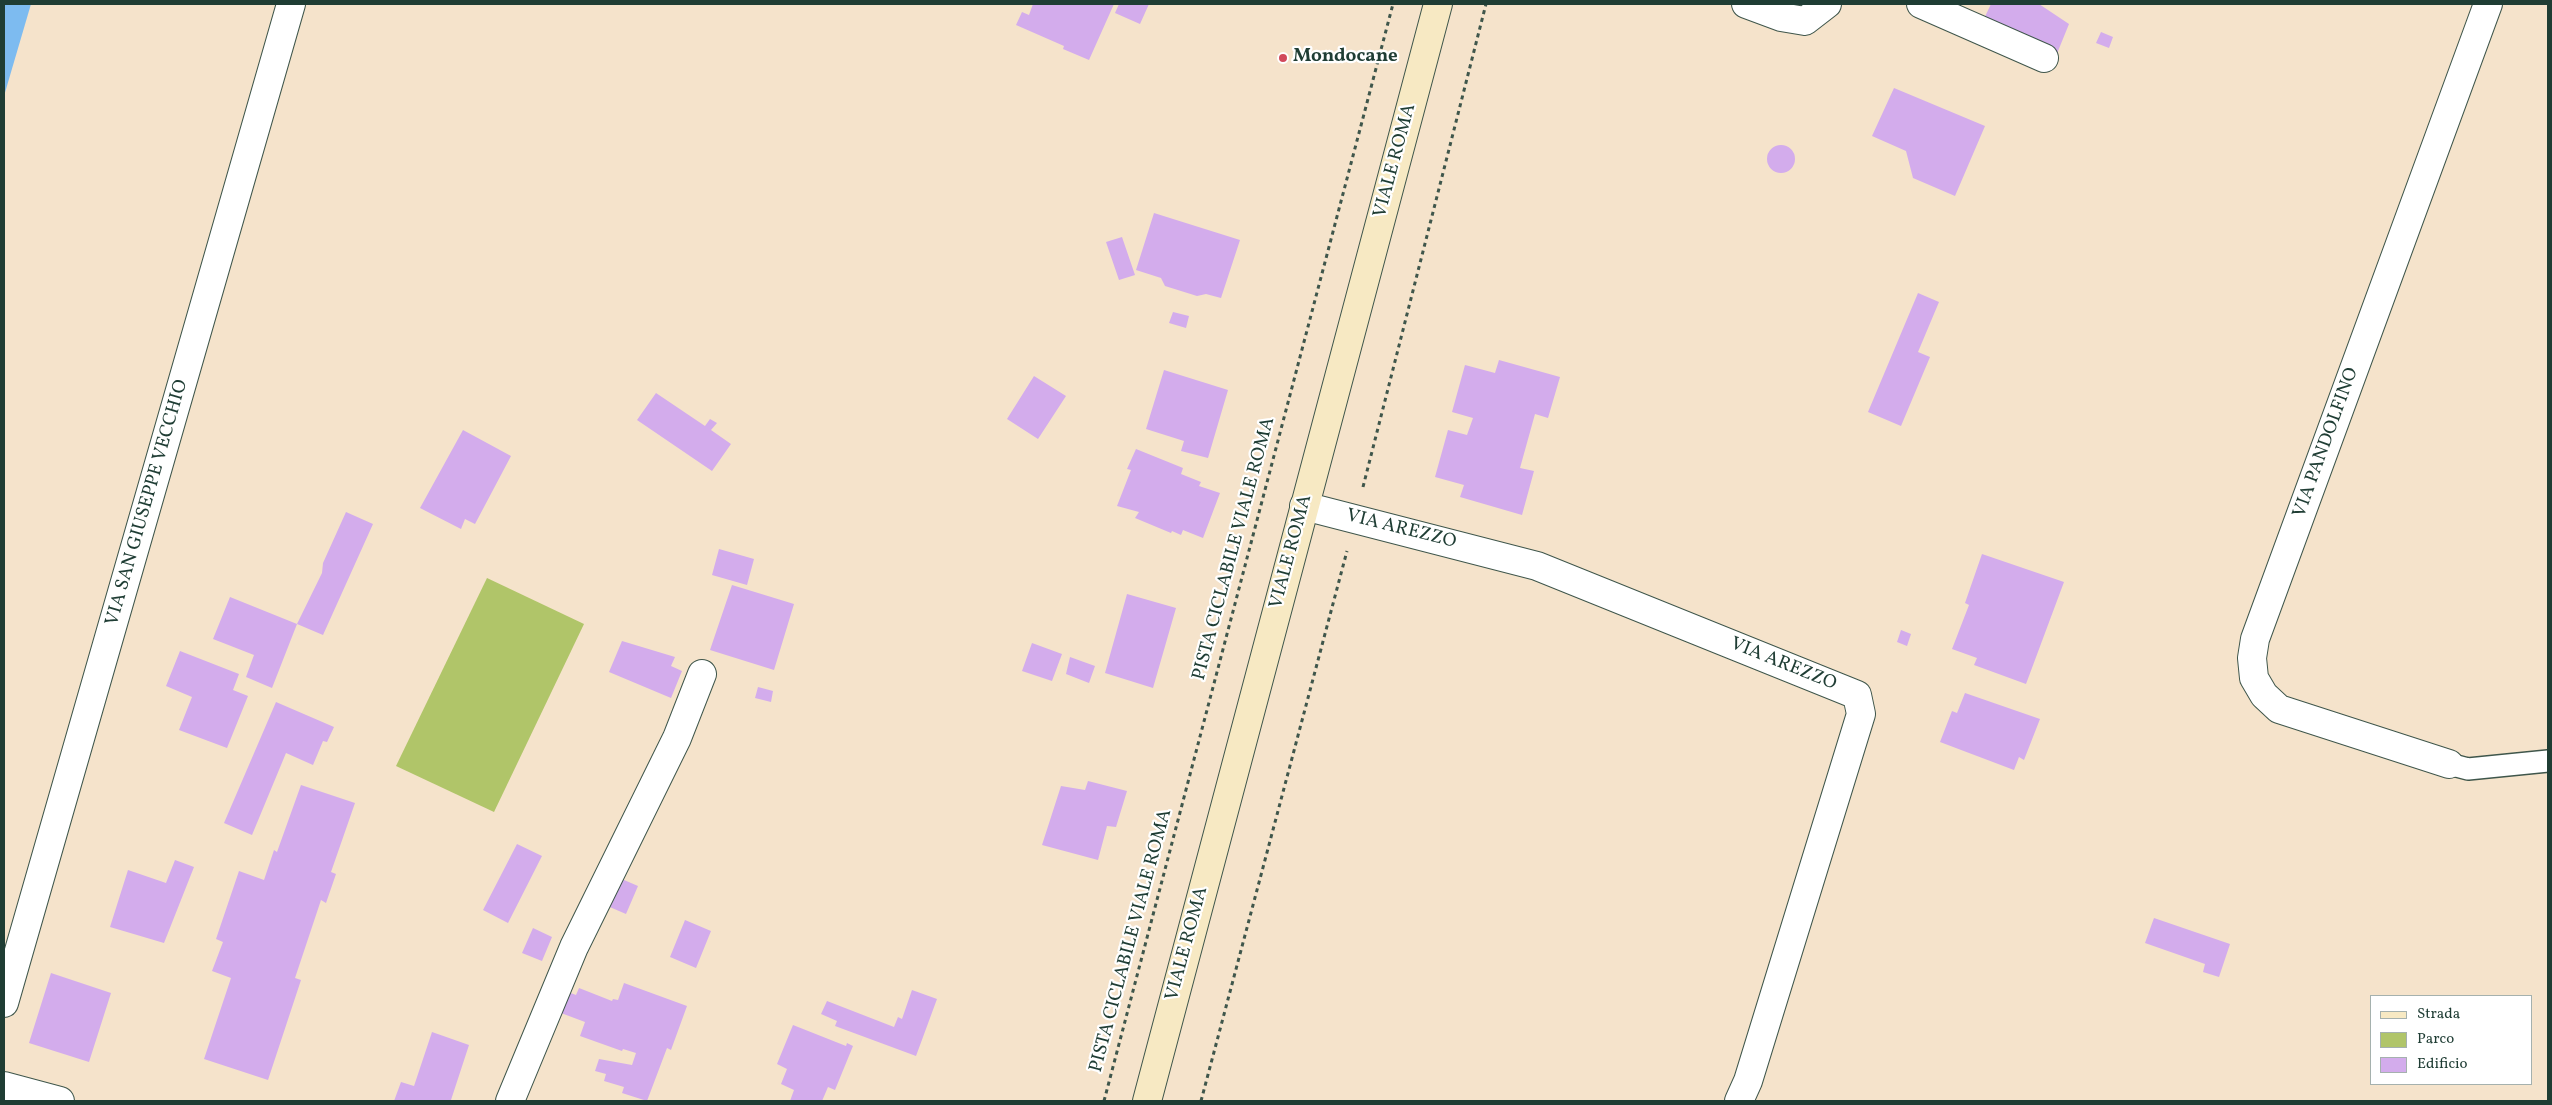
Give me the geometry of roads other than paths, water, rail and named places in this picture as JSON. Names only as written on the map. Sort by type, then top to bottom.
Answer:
[{"type":"main road","name":"VIALE ROMA","points":[[1147,1101],[1438,4]]},
{"type":"street","name":"VIA SAN GIUSEPPE VECCHIO","points":[[4,1003],[291,4]]},
{"type":"street","points":[[1746,4],[1781,17],[1805,21],[1827,4]]},
{"type":"street","points":[[1921,4],[2044,58]]},
{"type":"street","name":"VIA PANDOLFINO","points":[[2450,764],[2278,709],[2264,695],[2254,678],[2252,658],[2262,620],[2488,4]]},
{"type":"street","name":"VIA AREZZO","points":[[1304,506],[1537,566],[1857,695],[1861,714],[1750,1072],[1739,1101]]},
{"type":"street","points":[[510,1101],[574,947],[677,738],[702,674]]},
{"type":"street","points":[[4,1086],[60,1101]]},
{"type":"lane","points":[[2450,764],[2475,769],[2548,761]]},
{"type":"water","points":[[4,4],[31,4],[4,96]]},
{"type":"place","name":"Mondocane","points":[[1283,58]]}]
